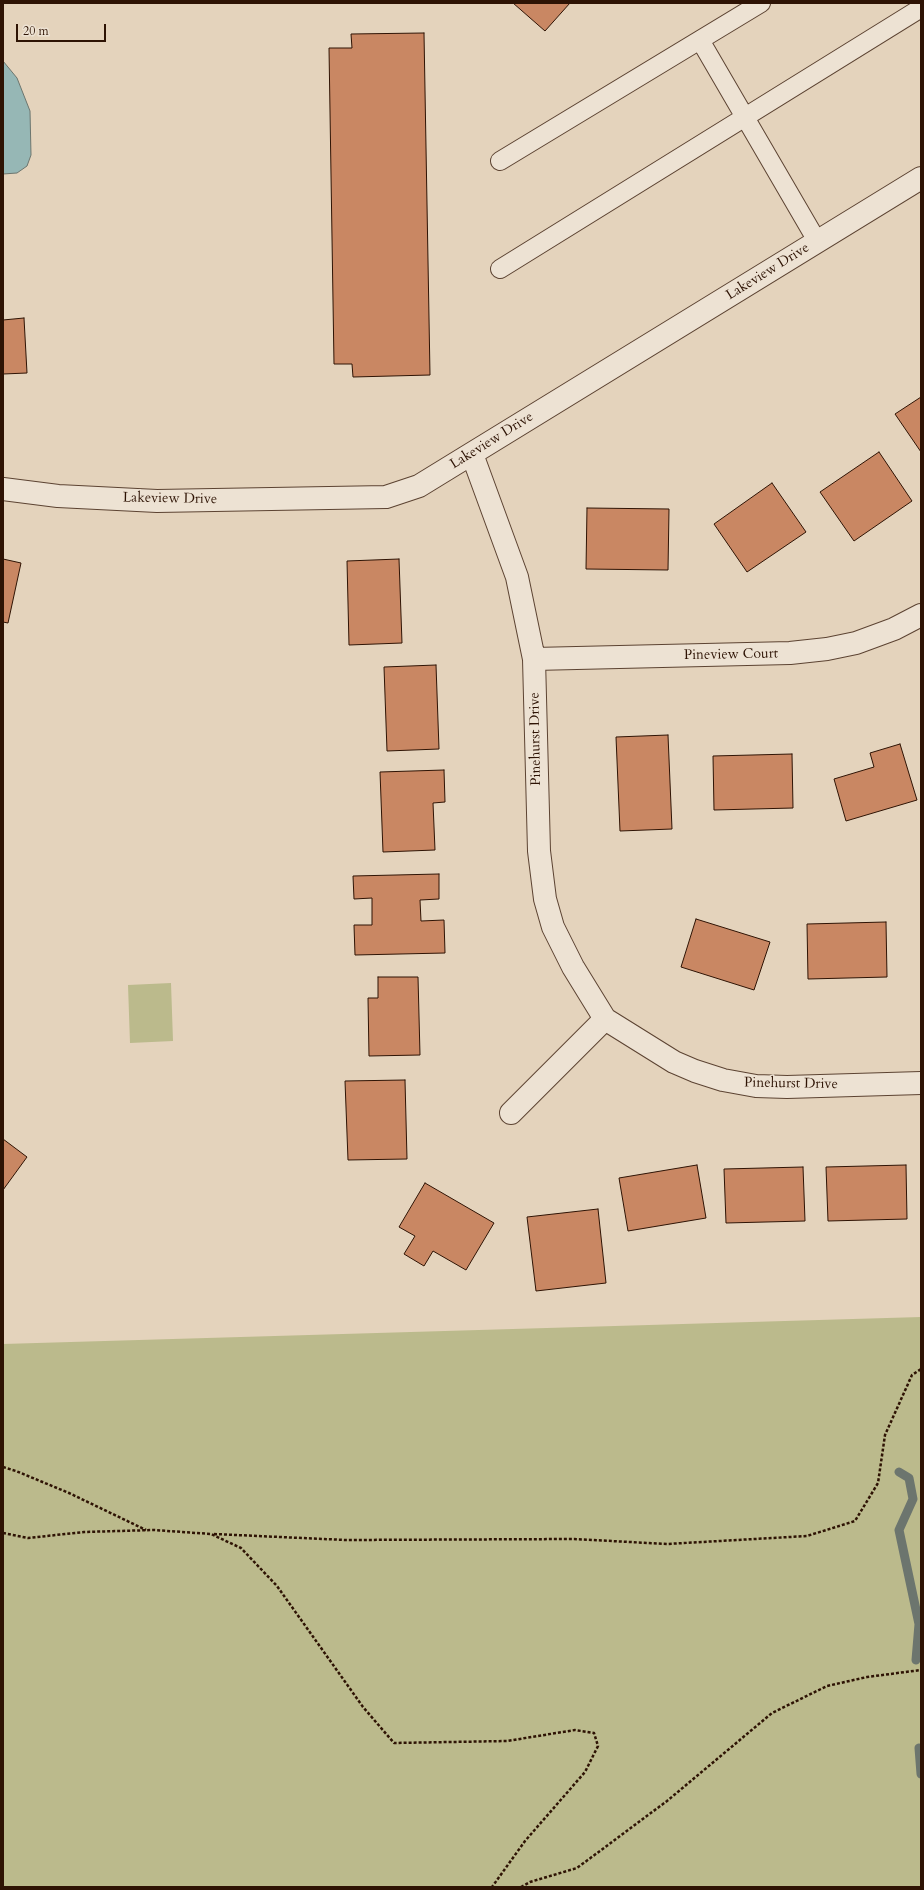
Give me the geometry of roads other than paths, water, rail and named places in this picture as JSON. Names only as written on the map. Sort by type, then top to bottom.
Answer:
[{"type":"street","name":"Lakeview Drive","points":[[3,489],[58,496],[157,501],[386,497],[419,486],[921,178]]},
{"type":"street","name":"Pinehurst Drive","points":[[472,454],[517,577],[534,659],[539,851],[545,899],[553,927],[573,967],[605,1019],[674,1062],[695,1071],[723,1080],[756,1086],[921,1083]]},
{"type":"street","name":"Pineview Court","points":[[534,659],[790,653],[827,649],[856,643],[888,631],[921,615]]},
{"type":"street","points":[[511,1113],[605,1019]]},
{"type":"lane","points":[[500,161],[761,3]]},
{"type":"lane","points":[[500,269],[921,8]]},
{"type":"lane","points":[[700,40],[817,241]]},
{"type":"water","points":[[3,61],[17,78],[30,111],[31,155],[27,166],[17,173],[3,174]]},
{"type":"waterway","points":[[899,1472],[909,1478],[913,1499],[899,1530],[919,1624],[916,1660]]},
{"type":"waterway","points":[[919,1748],[921,1774]]}]
